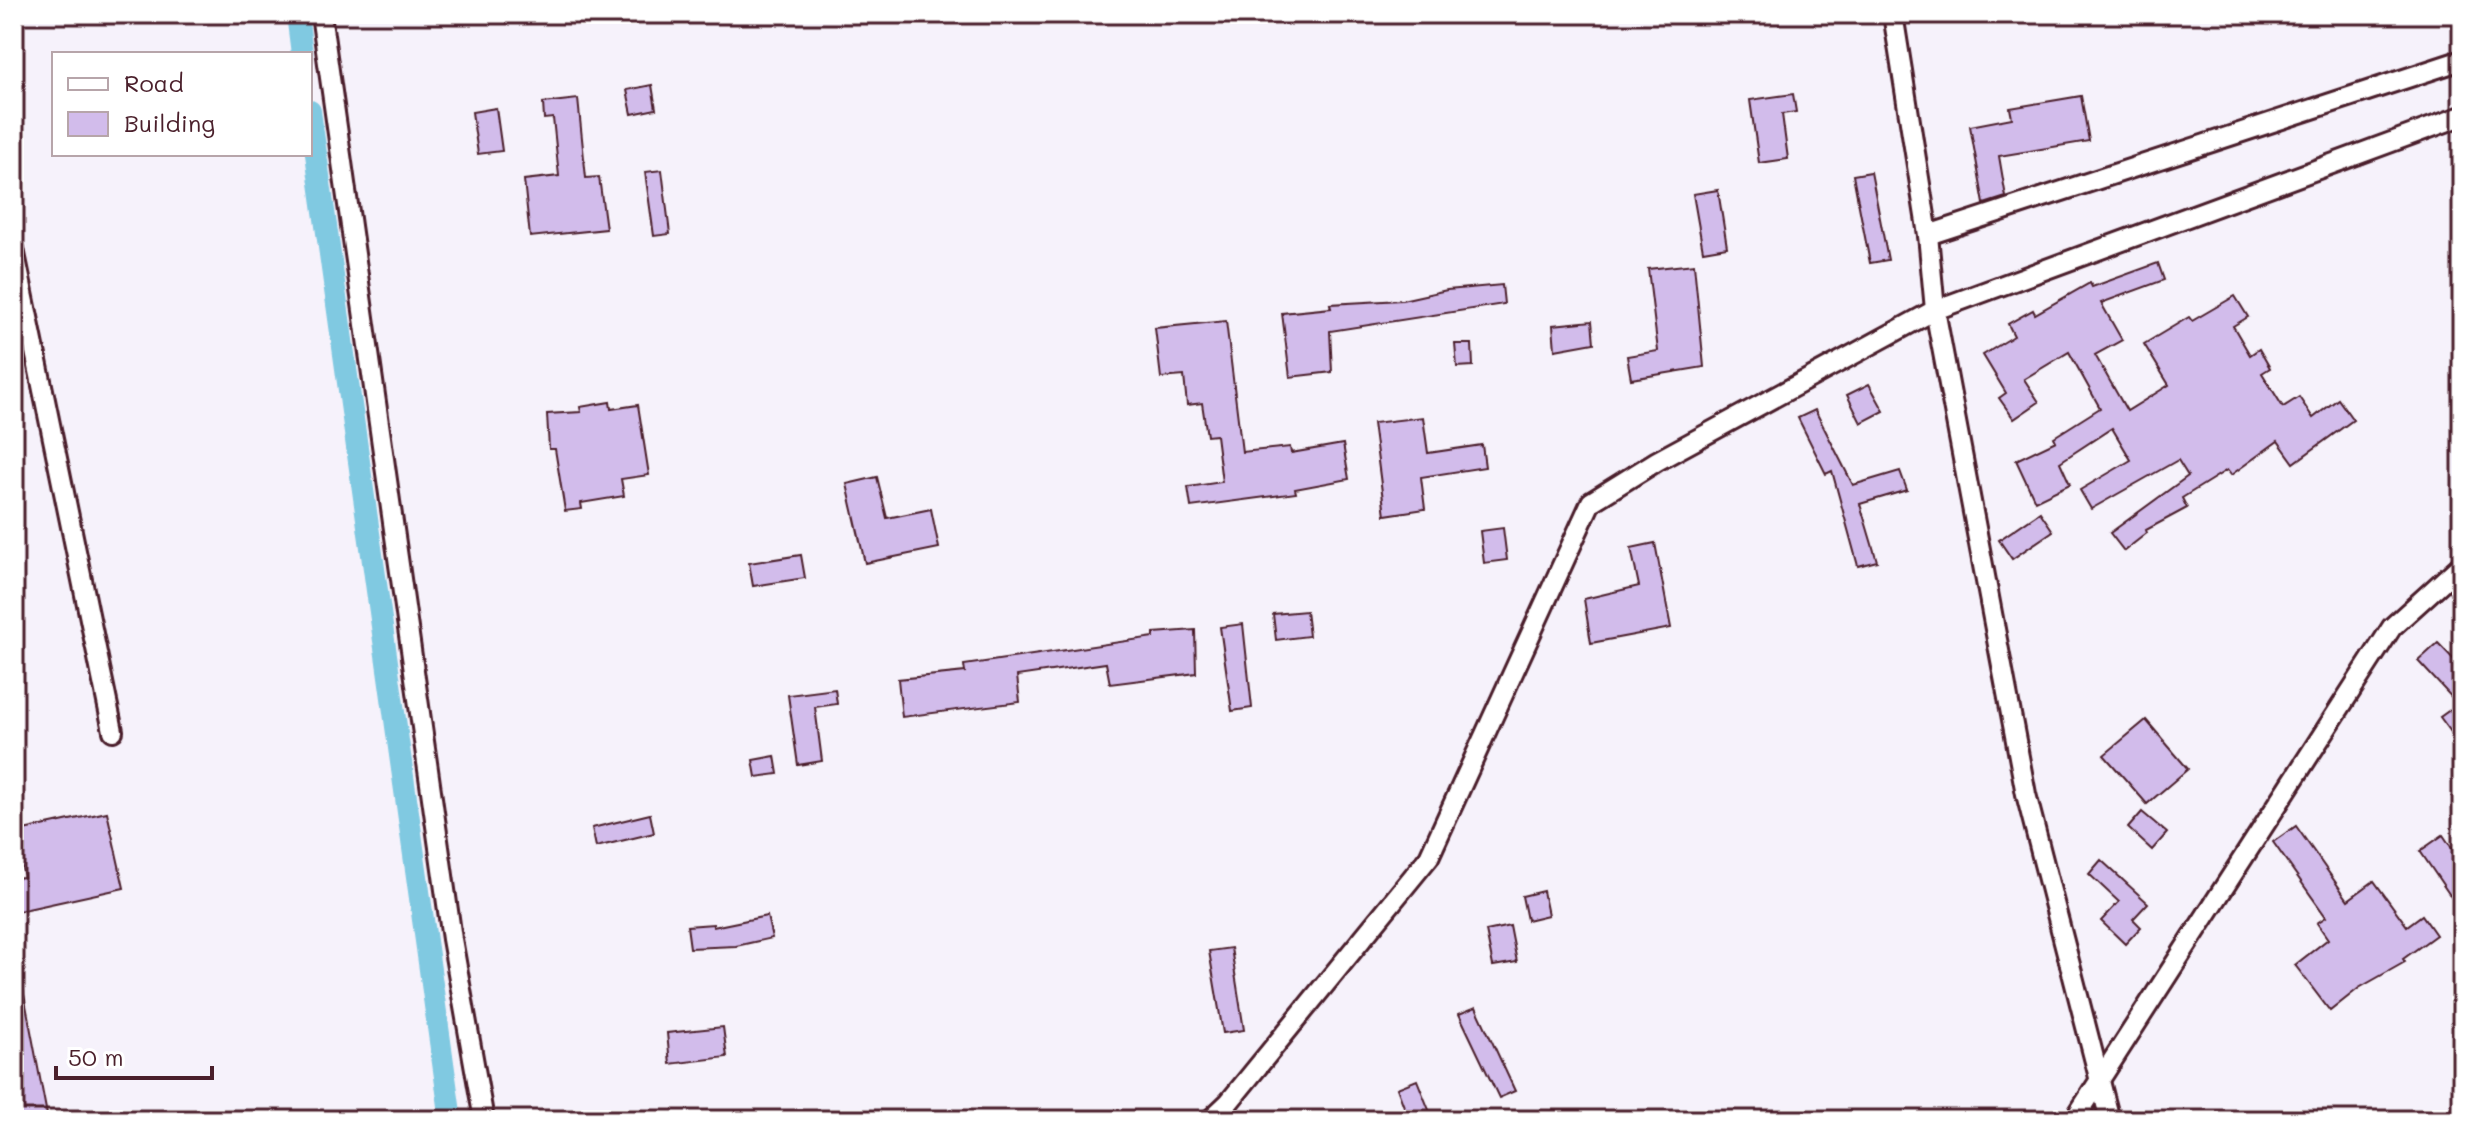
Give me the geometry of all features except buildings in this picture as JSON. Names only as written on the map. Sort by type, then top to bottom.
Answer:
[{"type":"street","points":[[321,14],[452,939],[484,1120]]},
{"type":"street","points":[[1893,14],[1928,235],[1935,310],[2026,794],[2110,1120]]},
{"type":"street","points":[[1928,235],[2462,60]]},
{"type":"street","points":[[1210,1120],[1229,1102],[1429,857],[1591,502],[1657,461],[1935,310],[2462,116]]},
{"type":"street","points":[[14,249],[113,731]]},
{"type":"street","points":[[2074,1120],[2392,627],[2462,564]]},
{"type":"waterway","points":[[297,14],[302,52]]},
{"type":"waterway","points":[[312,125],[451,1120]]}]
